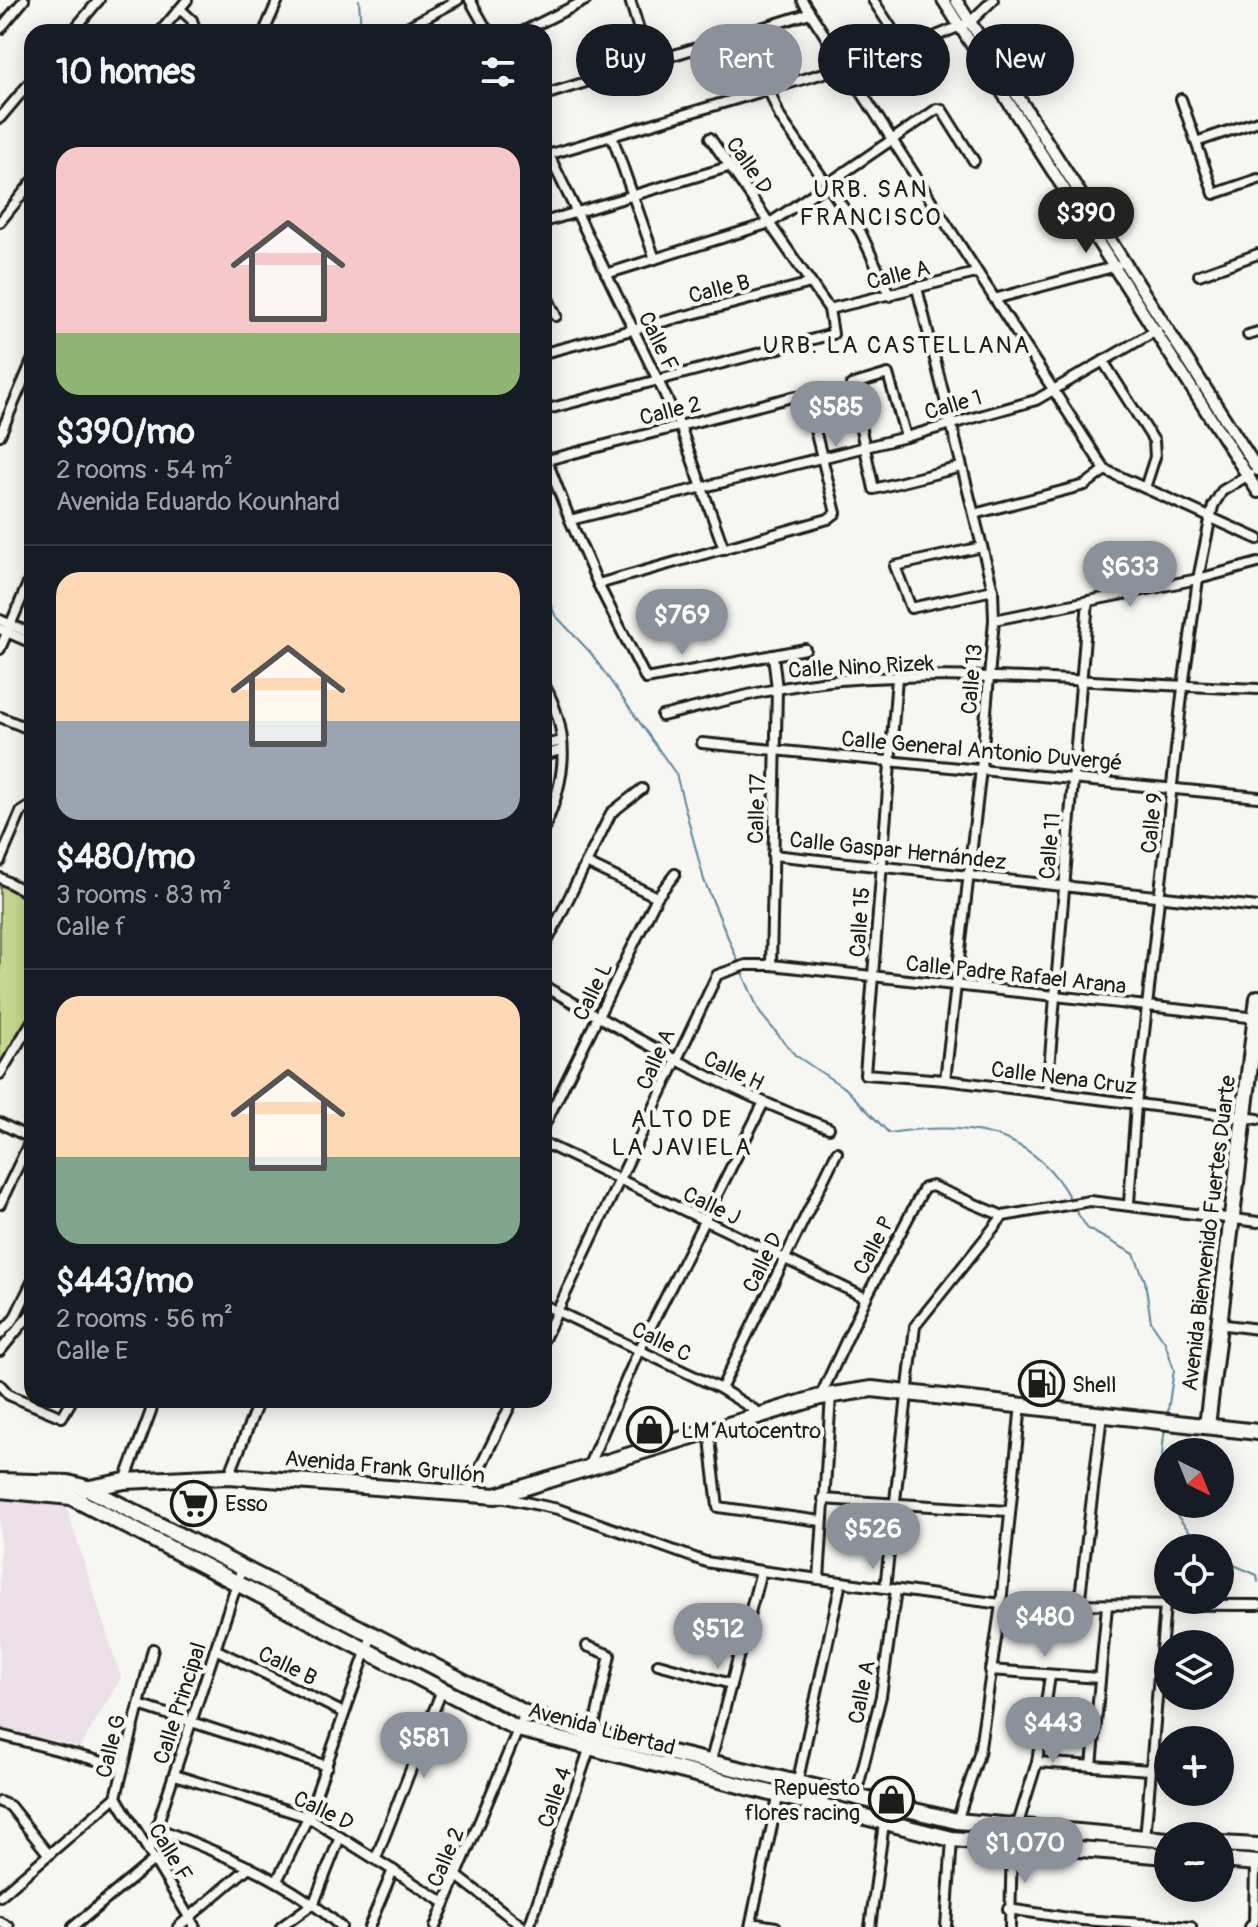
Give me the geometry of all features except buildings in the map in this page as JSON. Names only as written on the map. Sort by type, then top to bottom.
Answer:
[{"type":"main road","name":"Avenida Bienvenido Fuertes Duarte","points":[[1207,1426],[1231,1218],[1251,1118],[1258,998]]},
{"type":"main road","name":"Avenida Frank Grullón","points":[[71,1497],[87,1488],[125,1481],[229,1476],[496,1496],[709,1430],[825,1397],[872,1389],[905,1390],[1258,1432]]},
{"type":"main road","points":[[0,1481],[68,1483],[87,1488]]},
{"type":"main road","name":"Avenida Libertad","points":[[87,1488],[525,1713],[592,1734],[1014,1836]]},
{"type":"main road","points":[[0,1490],[71,1497]]},
{"type":"main road","name":"Avenida Libertad","points":[[71,1497],[518,1729],[778,1798],[952,1839],[1014,1836],[1145,1846],[1154,1844]]},
{"type":"main road","points":[[1234,1845],[1258,1846]]},
{"type":"main road","name":"Avenida Libertad","points":[[1145,1846],[1154,1850]]},
{"type":"main road","points":[[1234,1861],[1257,1863]]},
{"type":"street","points":[[0,29],[24,0]]},
{"type":"street","points":[[79,24],[99,0]]},
{"type":"street","points":[[167,24],[187,0]]},
{"type":"street","points":[[268,24],[278,0]]},
{"type":"street","points":[[413,24],[458,0]]},
{"type":"street","points":[[470,0],[484,24]]},
{"type":"street","points":[[538,24],[586,0]]},
{"type":"street","points":[[630,0],[637,24]]},
{"type":"street","points":[[802,0],[818,26]]},
{"type":"street","points":[[873,0],[889,24]]},
{"type":"street","points":[[943,0],[965,24],[1254,471],[1258,492]]},
{"type":"street","points":[[956,0],[965,24]]},
{"type":"street","points":[[950,30],[965,24],[993,0]]},
{"type":"street","points":[[180,9],[193,24]]},
{"type":"street","points":[[674,55],[810,13]]},
{"type":"street","points":[[552,93],[576,85]]},
{"type":"street","points":[[0,118],[24,90]]},
{"type":"street","points":[[552,154],[749,96]]},
{"type":"street","points":[[771,96],[780,117],[861,233],[890,296]]},
{"type":"street","points":[[861,96],[1105,470],[1258,539]]},
{"type":"street","points":[[1181,99],[1214,194],[1258,179]]},
{"type":"street","points":[[606,274],[770,223],[940,108],[974,161]]},
{"type":"street","points":[[1196,142],[1258,121]]},
{"type":"street","points":[[612,136],[655,259]]},
{"type":"street","name":"Calle D","points":[[658,380],[833,334],[829,309],[710,138]]},
{"type":"street","points":[[552,219],[728,167]]},
{"type":"street","name":"Calle F","points":[[552,168],[680,426],[724,549]]},
{"type":"street","points":[[0,222],[24,192]]},
{"type":"street","points":[[1199,275],[1258,254]]},
{"type":"street","points":[[994,299],[1120,265]]},
{"type":"street","name":"Calle A","points":[[829,309],[976,273]]},
{"type":"street","name":"Calle B","points":[[552,351],[811,283]]},
{"type":"street","name":"Calle 13","points":[[917,288],[993,590],[994,620],[981,769],[945,1080]]},
{"type":"street","points":[[552,307],[556,316]]},
{"type":"street","name":"Calle 1","points":[[570,520],[864,448],[1036,400],[1160,328]]},
{"type":"street","points":[[1248,335],[1258,332]]},
{"type":"street","points":[[1103,361],[1154,441],[1155,457],[1145,488]]},
{"type":"street","points":[[906,437],[891,378],[884,374],[855,383],[850,389],[874,489],[961,467]]},
{"type":"street","points":[[0,435],[4,416],[24,377]]},
{"type":"street","points":[[552,408],[658,380]]},
{"type":"street","name":"Calle 2","points":[[552,455],[803,396],[808,402],[822,458]]},
{"type":"street","points":[[598,584],[828,519],[836,513],[822,458]]},
{"type":"street","points":[[974,514],[1085,485],[1105,470]]},
{"type":"street","name":"Calle 9","points":[[1129,1203],[1136,1104],[1198,579],[1209,517],[1222,491],[1254,471]]},
{"type":"street","points":[[552,472],[598,584],[646,679],[805,649]]},
{"type":"street","points":[[982,547],[895,566],[911,608],[993,590]]},
{"type":"street","points":[[994,620],[1198,579],[1258,563]]},
{"type":"street","points":[[0,649],[24,591]]},
{"type":"street","name":"Calle 11","points":[[1047,1093],[1088,601]]},
{"type":"street","points":[[0,620],[6,629],[24,639]]},
{"type":"street","name":"Calle 17","points":[[771,965],[777,689],[773,655]]},
{"type":"street","name":"Calle Nino Rizek","points":[[662,716],[777,689],[897,678],[1083,680],[1258,689]]},
{"type":"street","name":"Calle 15","points":[[865,1074],[897,678]]},
{"type":"street","points":[[552,700],[562,721],[561,781],[552,806]]},
{"type":"street","points":[[0,717],[24,727]]},
{"type":"street","name":"Calle General Antonio Duvergé","points":[[702,743],[1258,797]]},
{"type":"street","points":[[552,745],[562,745]]},
{"type":"street","points":[[552,751],[562,745]]},
{"type":"street","points":[[552,932],[611,813],[642,789]]},
{"type":"street","points":[[0,861],[24,810]]},
{"type":"street","name":"Calle Gaspar Hernández","points":[[773,855],[881,869],[969,875],[1258,907]]},
{"type":"street","points":[[586,863],[657,897]]},
{"type":"street","name":"Calle L","points":[[552,1110],[657,897],[675,874]]},
{"type":"street","points":[[0,878],[24,891]]},
{"type":"street","name":"Calle A","points":[[552,1323],[622,1181],[673,1060],[717,975],[746,965],[771,965]]},
{"type":"street","name":"Calle Padre Rafael Arana","points":[[771,965],[1257,1018]]},
{"type":"street","name":"Calle H","points":[[552,991],[673,1060],[763,1104],[829,1128]]},
{"type":"street","points":[[0,1074],[24,1034]]},
{"type":"street","name":"Calle Nena Cruz","points":[[865,1074],[945,1080],[1251,1118]]},
{"type":"street","points":[[588,1467],[639,1350],[763,1104]]},
{"type":"street","points":[[0,1123],[24,1134]]},
{"type":"street","name":"Calle J","points":[[552,1147],[866,1298]]},
{"type":"street","name":"Calle D","points":[[721,1389],[837,1152]]},
{"type":"street","points":[[0,1204],[24,1154]]},
{"type":"street","name":"Calle P","points":[[825,1397],[866,1298],[926,1186],[1003,1216]]},
{"type":"street","points":[[885,1588],[905,1390],[916,1321],[1003,1216],[1075,1202],[1129,1203],[1258,1222]]},
{"type":"street","points":[[0,1334],[14,1319],[24,1298]]},
{"type":"street","name":"Calle C","points":[[552,1308],[721,1389],[762,1415]]},
{"type":"street","points":[[0,1351],[24,1322]]},
{"type":"street","points":[[1218,1324],[1258,1329]]},
{"type":"street","points":[[0,1385],[9,1395],[24,1401]]},
{"type":"street","points":[[819,1579],[825,1397]]},
{"type":"street","points":[[957,1821],[979,1754],[1001,1604],[1021,1404]]},
{"type":"street","points":[[40,1408],[62,1417],[67,1408]]},
{"type":"street","points":[[125,1481],[152,1408]]},
{"type":"street","points":[[229,1476],[256,1408]]},
{"type":"street","points":[[468,1492],[509,1408]]},
{"type":"street","points":[[1079,1605],[1102,1415]]},
{"type":"street","points":[[709,1430],[718,1507],[821,1521]]},
{"type":"street","points":[[496,1496],[558,1509],[706,1562],[1001,1604],[1154,1605]]},
{"type":"street","points":[[823,1499],[1008,1511]]},
{"type":"street","name":"Calle Principal","points":[[149,1850],[242,1568]]},
{"type":"street","points":[[705,1779],[761,1571]]},
{"type":"street","points":[[797,1784],[841,1582]]},
{"type":"street","name":"Calle A","points":[[855,1799],[881,1696],[896,1590]]},
{"type":"street","points":[[1234,1605],[1258,1605]]},
{"type":"street","points":[[1092,1766],[1107,1606]]},
{"type":"street","points":[[1145,1846],[1164,1614]]},
{"type":"street","points":[[277,1881],[308,1817],[372,1635]]},
{"type":"street","name":"Calle 4","points":[[526,1927],[589,1750],[610,1655],[587,1646]]},
{"type":"street","name":"Calle G","points":[[0,1896],[116,1797],[153,1649]]},
{"type":"street","name":"Calle B","points":[[215,1649],[344,1713]]},
{"type":"street","points":[[658,1664],[731,1684]]},
{"type":"street","points":[[376,1858],[437,1688],[439,1670]]},
{"type":"street","points":[[990,1670],[1099,1678]]},
{"type":"street","points":[[1010,1927],[1008,1909],[1014,1836],[1037,1762],[1050,1676]]},
{"type":"street","points":[[139,1705],[327,1766]]},
{"type":"street","name":"Calle 2","points":[[435,1927],[525,1713]]},
{"type":"street","points":[[0,1735],[122,1767]]},
{"type":"street","points":[[1037,1762],[1150,1770]]},
{"type":"street","name":"Calle D","points":[[175,1775],[308,1817],[445,1903]]},
{"type":"street","name":"Calle F","points":[[116,1797],[195,1927]]},
{"type":"street","points":[[776,1927],[750,1925],[778,1798]]},
{"type":"street","points":[[0,1802],[10,1806],[49,1855]]},
{"type":"street","points":[[870,1927],[884,1823],[896,1814],[911,1811]]},
{"type":"street","points":[[157,1828],[277,1881],[314,1903],[341,1927]]},
{"type":"street","points":[[281,1927],[314,1903],[340,1837]]},
{"type":"street","points":[[946,1927],[952,1839]]},
{"type":"street","points":[[73,1927],[155,1859]]},
{"type":"street","points":[[1250,1927],[1254,1922],[1257,1863]]},
{"type":"street","points":[[178,1927],[249,1867]]},
{"type":"street","points":[[369,1927],[393,1870]]},
{"type":"street","points":[[457,1876],[526,1927]]},
{"type":"street","points":[[1008,1909],[1081,1923],[1191,1927]]},
{"type":"street","points":[[0,1922],[9,1927]]},
{"type":"shaded area","points":[[0,1501],[66,1506],[121,1678],[80,1747],[0,1728]]},
{"type":"green space","points":[[0,880],[24,892],[24,1034],[0,1074]]},
{"type":"waterway","points":[[359,0],[360,24]]},
{"type":"waterway","points":[[552,608],[590,652],[676,774],[704,880],[740,966]]},
{"type":"waterway","points":[[742,972],[760,1013],[795,1055],[846,1089],[889,1133],[942,1128],[991,1134],[1035,1156],[1053,1173],[1069,1197]]},
{"type":"waterway","points":[[1076,1211],[1088,1229],[1134,1254],[1145,1281],[1151,1322],[1165,1342],[1174,1370],[1167,1417]]},
{"type":"waterway","points":[[1165,1428],[1162,1465],[1166,1495],[1192,1534]]},
{"type":"waterway","points":[[1234,1565],[1257,1575],[1258,1582]]},
{"type":"place","name":"Shell","points":[[1041,1384]]},
{"type":"place","name":"LM Autocentro","points":[[650,1430]]},
{"type":"place","name":"Esso","points":[[194,1503]]},
{"type":"place","name":"Repuesto flores racing","points":[[891,1800]]},
{"type":"district","name":"URB. SAN FRANCISCO","points":[[871,203]]},
{"type":"district","name":"URB. LA CASTELLANA","points":[[897,345]]},
{"type":"district","name":"ALTO DE LA JAVIELA","points":[[682,1133]]}]
